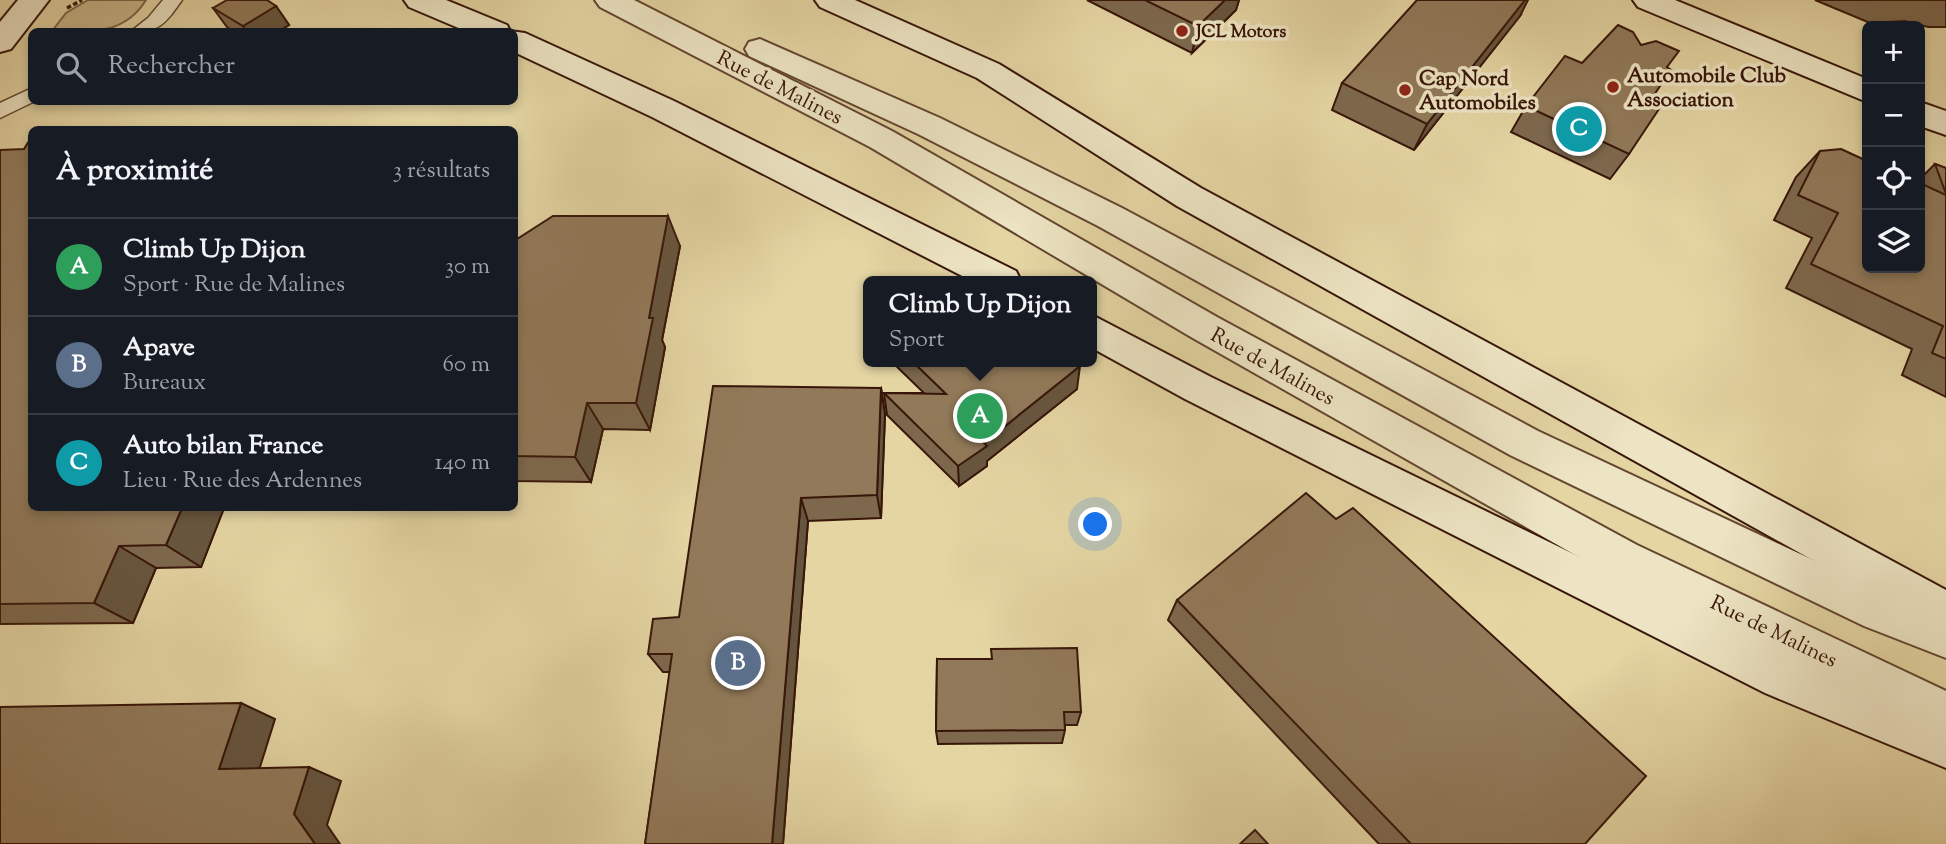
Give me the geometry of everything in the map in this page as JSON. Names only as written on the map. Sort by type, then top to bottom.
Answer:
[{"type":"main road","points":[[0,42],[34,0]]},
{"type":"main road","points":[[419,0],[486,28]]},
{"type":"main road","name":"Rue de Malines","points":[[610,0],[881,139],[1204,327],[1622,559],[1946,714]]},
{"type":"main road","name":"Rue de Malines","points":[[646,0],[929,126],[1110,218],[1524,443],[1879,612],[1946,636]]},
{"type":"main road","points":[[830,0],[988,71],[1189,197],[1946,612]]},
{"type":"main road","points":[[1648,0],[1862,89]]},
{"type":"main road","points":[[518,42],[663,109],[993,276]]},
{"type":"main road","points":[[1925,115],[1946,124]]},
{"type":"main road","name":"Rue de Malines","points":[[1097,333],[1198,388],[1780,678],[1946,745]]},
{"type":"lane","points":[[145,28],[154,22],[173,0]]},
{"type":"lane","points":[[0,111],[28,96]]},
{"type":"shaded area","points":[[88,0],[146,0],[127,20],[108,28],[54,28],[66,13]]},
{"type":"building","points":[[227,0],[267,0],[276,6],[243,26],[213,8]]},
{"type":"building","points":[[1145,0],[1225,0],[1198,26]]},
{"type":"building","name":"Cap Nord Automobiles","points":[[1417,0],[1525,0],[1427,124],[1342,83]]},
{"type":"building","points":[[1618,25],[1633,32],[1641,45],[1656,41],[1679,51],[1667,67],[1671,70],[1654,95],[1665,100],[1629,154],[1526,106],[1565,56],[1582,63]]},
{"type":"building","points":[[28,142],[28,511],[181,511],[166,545],[119,546],[94,603],[0,604],[0,150],[24,149]]},
{"type":"building","points":[[1841,149],[1862,159],[1862,273],[1925,273],[1925,185],[1946,195],[1946,359],[1932,353],[1943,326],[1811,264],[1838,213],[1798,195],[1820,151]]},
{"type":"building","points":[[1935,164],[1946,168],[1946,194]]},
{"type":"building","points":[[553,216],[668,216],[649,318],[653,318],[636,403],[587,403],[575,457],[518,456],[518,238]]},
{"type":"building","points":[[918,367],[1079,367],[984,443],[987,446],[958,466],[884,393],[946,394]]},
{"type":"building","points":[[713,386],[881,388],[877,495],[801,498],[772,844],[645,844],[672,654],[648,654],[653,619],[679,617]]},
{"type":"building","points":[[1306,493],[1336,519],[1353,508],[1646,776],[1585,844],[1411,844],[1177,600]]},
{"type":"building","points":[[1077,648],[1081,712],[1064,712],[1065,730],[936,731],[937,659],[992,659],[991,649]]},
{"type":"building","points":[[241,703],[219,769],[309,767],[294,814],[315,844],[0,844],[0,707]]},
{"type":"building","points":[[1255,830],[1268,844],[1240,844]]},
{"type":"place","name":"JCL Motors","points":[[1182,31]]},
{"type":"place","name":"Automobile Club Association","points":[[1613,87]]},
{"type":"place","name":"Cap Nord Automobiles","points":[[1405,90]]},
{"type":"place","name":"Auto bilan France","points":[[1579,129]]},
{"type":"place","name":"Climb Up Dijon","points":[[980,416]]},
{"type":"place","name":"Apave","points":[[738,663]]}]
